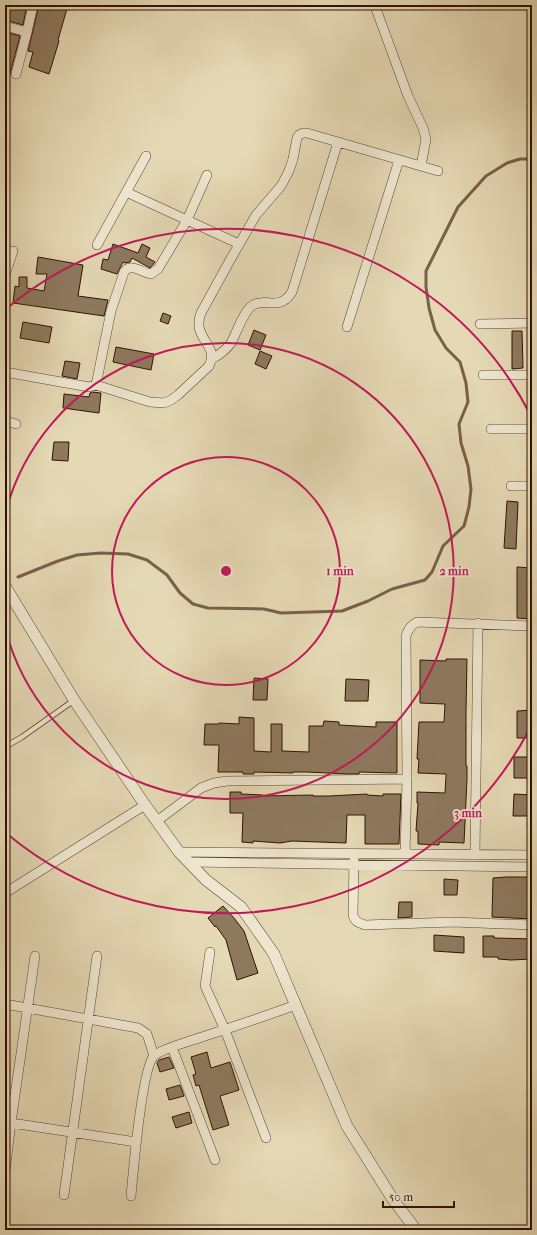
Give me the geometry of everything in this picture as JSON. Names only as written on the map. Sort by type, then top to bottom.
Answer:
[{"type":"street","points":[[16,74],[33,5]]},
{"type":"street","points":[[386,5],[373,5],[408,96],[423,128],[426,139],[421,166]]},
{"type":"street","points":[[5,26],[27,32]]},
{"type":"street","points":[[212,360],[211,351],[200,331],[198,319],[256,215],[280,186],[289,171],[298,135],[308,133],[438,171]]},
{"type":"street","points":[[5,372],[89,387],[96,385],[150,402],[164,403],[171,400],[209,366],[212,360],[224,352],[230,344],[248,309],[259,303],[275,304],[282,302],[288,298],[292,292],[338,142]]},
{"type":"street","points":[[97,245],[146,156]]},
{"type":"street","points":[[347,327],[399,160]]},
{"type":"street","points":[[96,385],[111,311],[124,272],[127,268],[131,267],[151,274],[158,269],[187,220],[208,175]]},
{"type":"street","points":[[126,192],[239,244]]},
{"type":"street","points":[[5,275],[13,250]]},
{"type":"street","points":[[480,324],[532,324]]},
{"type":"street","points":[[483,375],[532,375]]},
{"type":"street","points":[[5,421],[16,424]]},
{"type":"street","points":[[491,429],[532,429]]},
{"type":"street","points":[[511,486],[532,486]]},
{"type":"street","points":[[5,586],[8,598],[74,700],[145,805],[179,852],[206,880],[240,907],[274,954],[348,1126],[392,1198],[416,1230]]},
{"type":"street","points":[[405,854],[407,779],[407,631],[412,624],[417,622],[532,626]]},
{"type":"street","points":[[475,855],[478,623]]},
{"type":"street","points":[[157,821],[201,788],[214,783],[227,781],[407,779]]},
{"type":"street","points":[[5,893],[145,805]]},
{"type":"street","points":[[179,852],[532,855]]},
{"type":"street","points":[[354,853],[353,915],[354,920],[359,923],[365,925],[453,922],[532,924]]},
{"type":"street","points":[[189,862],[532,867]]},
{"type":"street","points":[[210,952],[205,986],[225,1030],[266,1138]]},
{"type":"street","points":[[5,1172],[8,1123],[28,1008],[35,956]]},
{"type":"street","points":[[64,1195],[97,956]]},
{"type":"street","points":[[5,1004],[138,1028],[147,1034],[154,1056]]},
{"type":"street","points":[[130,1196],[136,1142],[147,1072],[150,1062],[154,1056],[172,1047],[296,1005]]},
{"type":"street","points":[[172,1047],[215,1160]]},
{"type":"street","points":[[8,1123],[136,1142]]},
{"type":"lane","points":[[5,747],[22,737],[74,700]]},
{"type":"building","points":[[8,5],[27,5],[23,25],[5,20],[5,13]]},
{"type":"building","points":[[39,5],[68,5],[49,74],[29,67],[33,52],[28,51]]},
{"type":"building","points":[[5,32],[20,36],[7,85],[5,84]]},
{"type":"building","points":[[113,244],[138,253],[142,244],[150,248],[146,257],[155,262],[150,268],[132,258],[130,262],[123,262],[117,274],[101,269],[103,259],[108,260]]},
{"type":"building","points":[[38,257],[83,265],[78,296],[108,300],[104,316],[13,303],[15,286],[19,287],[19,277],[27,277],[27,288],[44,291],[47,274],[36,274]]},
{"type":"building","points":[[163,313],[171,316],[168,324],[160,321]]},
{"type":"building","points":[[23,322],[52,327],[49,343],[20,338]]},
{"type":"building","points":[[254,330],[266,335],[260,350],[248,345]]},
{"type":"building","points":[[512,331],[522,331],[523,368],[512,369]]},
{"type":"building","points":[[116,347],[154,354],[151,370],[113,362]]},
{"type":"building","points":[[260,351],[272,356],[266,369],[255,364]]},
{"type":"building","points":[[65,361],[80,363],[77,379],[62,376]]},
{"type":"building","points":[[90,393],[101,393],[99,413],[63,408],[64,394],[89,397]]},
{"type":"building","points":[[54,442],[69,442],[68,461],[52,460]]},
{"type":"building","points":[[507,501],[518,502],[516,549],[504,548]]},
{"type":"building","points":[[517,567],[532,568],[532,619],[517,618]]},
{"type":"building","points":[[446,659],[467,659],[467,779],[464,843],[439,842],[439,845],[418,844],[418,831],[416,831],[418,803],[417,792],[445,793],[446,776],[446,774],[418,773],[419,759],[417,759],[419,722],[444,722],[445,704],[420,703],[420,660],[446,661]]},
{"type":"building","points":[[254,678],[268,679],[267,700],[253,700]]},
{"type":"building","points":[[346,679],[369,680],[368,701],[345,701]]},
{"type":"building","points":[[532,710],[532,738],[517,738],[517,711]]},
{"type":"building","points":[[239,717],[254,718],[254,751],[271,752],[271,724],[282,724],[282,751],[309,752],[309,726],[323,726],[324,721],[339,722],[339,725],[376,727],[376,722],[397,722],[397,773],[359,772],[359,774],[348,774],[254,772],[254,774],[243,774],[243,772],[218,772],[219,745],[204,745],[205,724],[239,724]]},
{"type":"building","points":[[514,757],[532,757],[532,778],[514,778]]},
{"type":"building","points":[[230,792],[241,792],[241,794],[263,796],[329,796],[367,794],[383,796],[383,794],[401,794],[399,844],[365,844],[365,815],[347,815],[346,843],[292,841],[280,843],[253,841],[253,843],[242,842],[243,813],[230,813]]},
{"type":"building","points":[[514,794],[532,795],[532,816],[513,816]]},
{"type":"building","points":[[532,877],[532,919],[492,917],[493,878]]},
{"type":"building","points":[[444,879],[458,880],[457,895],[444,895]]},
{"type":"building","points":[[399,902],[412,902],[412,917],[398,918]]},
{"type":"building","points":[[223,906],[244,931],[258,973],[237,980],[226,940],[208,918]]},
{"type":"building","points":[[434,935],[464,937],[464,953],[434,951]]},
{"type":"building","points":[[483,936],[494,936],[494,938],[532,939],[532,959],[511,960],[498,959],[498,957],[483,957]]},
{"type":"building","points":[[207,1052],[211,1068],[230,1062],[239,1090],[220,1096],[229,1125],[213,1130],[199,1085],[196,1086],[193,1075],[196,1074],[191,1057]]},
{"type":"building","points":[[169,1057],[174,1068],[160,1072],[157,1063],[159,1060]]},
{"type":"building","points":[[180,1085],[184,1096],[169,1100],[166,1089]]},
{"type":"building","points":[[189,1112],[192,1123],[176,1128],[172,1117]]},
{"type":"waterway","points":[[18,577],[77,555],[101,553],[128,554],[147,560],[167,575],[180,593],[193,604],[208,608],[264,609],[281,613],[342,611],[368,601],[392,589],[425,580],[432,572],[443,546],[464,526],[469,507],[471,489],[468,466],[461,443],[459,424],[468,402],[466,383],[460,362],[446,348],[435,330],[429,308],[426,287],[426,271],[458,207],[486,176],[507,163],[520,159],[532,159]]}]
